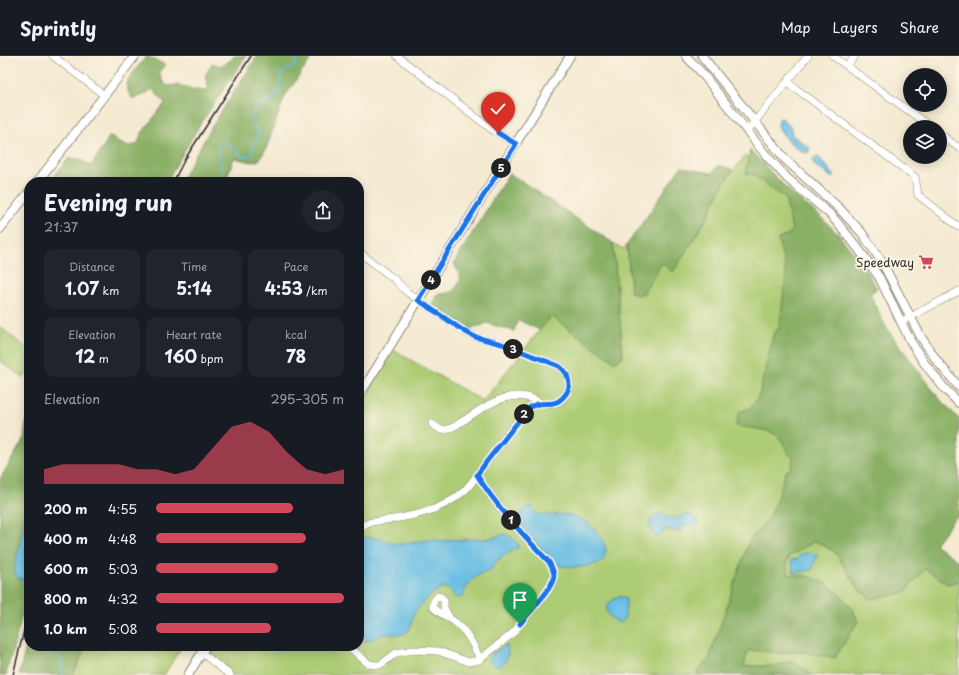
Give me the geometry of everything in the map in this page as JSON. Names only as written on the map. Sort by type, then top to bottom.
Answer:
[{"type":"main road","points":[[41,177],[135,56]]},
{"type":"main road","points":[[364,388],[570,56]]},
{"type":"main road","points":[[686,56],[702,72],[765,154],[787,178],[831,215],[857,247],[879,277],[911,342],[925,364],[944,388],[959,403]]},
{"type":"main road","points":[[702,56],[785,159],[840,208],[862,233],[882,262],[921,337],[937,361],[959,387]]},
{"type":"main road","points":[[0,229],[24,198]]},
{"type":"main road","points":[[188,675],[203,651]]},
{"type":"street","points":[[53,56],[104,96]]},
{"type":"street","points":[[397,56],[490,128],[516,144]]},
{"type":"street","points":[[748,130],[808,56]]},
{"type":"street","points":[[833,56],[921,120]]},
{"type":"street","points":[[847,66],[855,56]]},
{"type":"street","points":[[787,82],[915,177],[918,195],[959,227]]},
{"type":"street","points":[[947,139],[959,148]]},
{"type":"street","points":[[364,256],[394,279],[407,292],[464,331],[475,337],[502,344],[559,366],[565,370],[568,377],[569,386],[566,394],[561,400],[554,404],[540,403],[533,405],[462,493],[452,500],[437,508],[420,513],[370,522],[364,525]]},
{"type":"street","points":[[901,322],[959,291]]},
{"type":"street","points":[[432,424],[441,430],[452,428],[491,402],[511,396],[528,397],[540,403]]},
{"type":"street","points":[[353,651],[365,662],[375,665],[380,665],[396,653],[414,650],[438,651],[473,662],[481,659],[513,633],[549,589],[554,576],[553,569],[549,562],[513,523],[488,492],[477,475]]},
{"type":"street","points":[[449,617],[468,636],[481,659]]},
{"type":"street","points":[[205,651],[230,675]]},
{"type":"green space","points":[[147,56],[165,65],[159,72],[161,79],[167,86],[177,85],[202,91],[209,89],[205,76],[212,63],[221,66],[231,60],[234,56],[246,56],[199,126],[169,177],[54,177],[69,158],[80,159],[91,166],[110,136],[125,146],[137,145],[142,133],[165,103],[152,89],[144,95],[133,99],[128,90],[127,84]]},
{"type":"green space","points":[[257,56],[313,56],[285,96],[265,151],[259,160],[252,162],[234,158],[227,177],[183,177],[213,125]]},
{"type":"green space","points":[[750,150],[789,191],[820,216],[853,252],[877,288],[870,294],[887,329],[938,397],[959,419],[959,515],[953,520],[935,544],[959,562],[959,581],[948,584],[925,569],[904,593],[871,599],[859,590],[835,552],[815,541],[791,555],[788,557],[787,565],[789,575],[814,578],[830,586],[849,606],[858,621],[835,658],[801,652],[779,653],[748,650],[744,666],[774,666],[792,661],[812,675],[697,675],[703,664],[709,659],[749,541],[768,519],[773,510],[786,471],[792,467],[793,458],[788,453],[781,440],[772,433],[760,429],[736,426],[739,412],[746,410],[751,406],[759,395],[774,332],[779,329],[786,277],[778,239],[788,235],[792,230],[785,198],[752,174],[746,174]]},
{"type":"green space","points":[[745,156],[801,201],[805,416],[758,638],[779,653],[801,652],[835,658],[858,621],[852,607],[806,576],[789,575],[787,565],[788,557],[815,540],[835,552],[845,566],[904,593],[925,568],[948,584],[959,581],[958,675],[230,675],[208,652],[364,651],[364,398],[393,350],[483,401],[551,316],[623,357],[613,243],[623,249],[627,245],[631,292],[662,262],[673,272],[707,218],[723,184]]},
{"type":"green space","points":[[719,165],[733,170],[723,184],[707,218],[673,272],[662,263],[643,294],[636,295],[631,292],[627,245],[681,167],[711,173]]},
{"type":"green space","points":[[509,173],[613,243],[623,357],[615,362],[551,316],[540,330],[518,320],[514,331],[487,323],[470,330],[432,305],[437,294],[449,293],[459,283],[461,279],[454,263]]},
{"type":"green space","points":[[0,327],[24,346],[24,378],[0,361]]},
{"type":"green space","points":[[24,439],[24,608],[6,675],[0,675],[0,479]]},
{"type":"green space","points":[[25,651],[84,651],[73,675],[19,675]]},
{"type":"green space","points":[[84,651],[179,651],[164,675],[73,675]]},
{"type":"water","points":[[782,118],[791,128],[792,135],[810,148],[808,153],[795,147],[779,129],[779,119]]},
{"type":"water","points":[[816,156],[818,156],[835,176],[834,177],[831,177],[814,165],[813,160]]},
{"type":"water","points":[[531,506],[533,511],[543,515],[566,514],[585,521],[597,532],[603,541],[606,550],[604,559],[595,564],[583,567],[559,565],[521,525],[519,516],[523,510]]},
{"type":"water","points":[[661,513],[670,518],[691,515],[698,521],[698,525],[695,528],[691,525],[686,525],[678,532],[667,529],[657,537],[651,531],[649,524],[654,516]]},
{"type":"water","points":[[24,524],[24,579],[19,579],[14,570]]},
{"type":"water","points":[[506,534],[518,543],[518,548],[506,554],[493,566],[491,570],[480,574],[473,579],[466,588],[463,597],[456,598],[448,589],[445,588],[432,594],[415,612],[409,631],[400,634],[382,635],[368,641],[364,641],[364,538],[368,537],[400,544],[430,540],[443,541],[454,539],[461,541],[464,539],[486,539]]},
{"type":"water","points":[[810,552],[817,555],[812,570],[794,573],[791,560],[797,559],[800,555]]},
{"type":"water","points":[[620,596],[626,598],[626,610],[625,618],[619,623],[610,617],[606,609],[612,601]]},
{"type":"water","points":[[507,645],[507,657],[505,662],[500,667],[488,661],[493,652]]},
{"type":"waterway","points":[[222,177],[218,152],[220,142],[226,142],[241,155],[247,157],[252,154],[254,142],[259,135],[258,131],[251,123],[254,107],[257,104],[273,99],[280,89],[281,73],[295,66],[297,56]]},
{"type":"waterway","points":[[61,651],[63,675]]},
{"type":"railway","points":[[176,177],[185,159],[251,56]]},
{"type":"railway","points":[[13,675],[24,630]]},
{"type":"place","name":"Speedway","points":[[926,262]]},
{"type":"route","points":[[498,133],[516,144],[418,300],[475,337],[489,342],[502,344],[559,366],[565,370],[568,377],[569,386],[566,394],[561,400],[554,404],[540,403],[529,408],[477,475],[488,492],[513,523],[549,562],[553,569],[554,576],[549,589],[520,624]]}]
